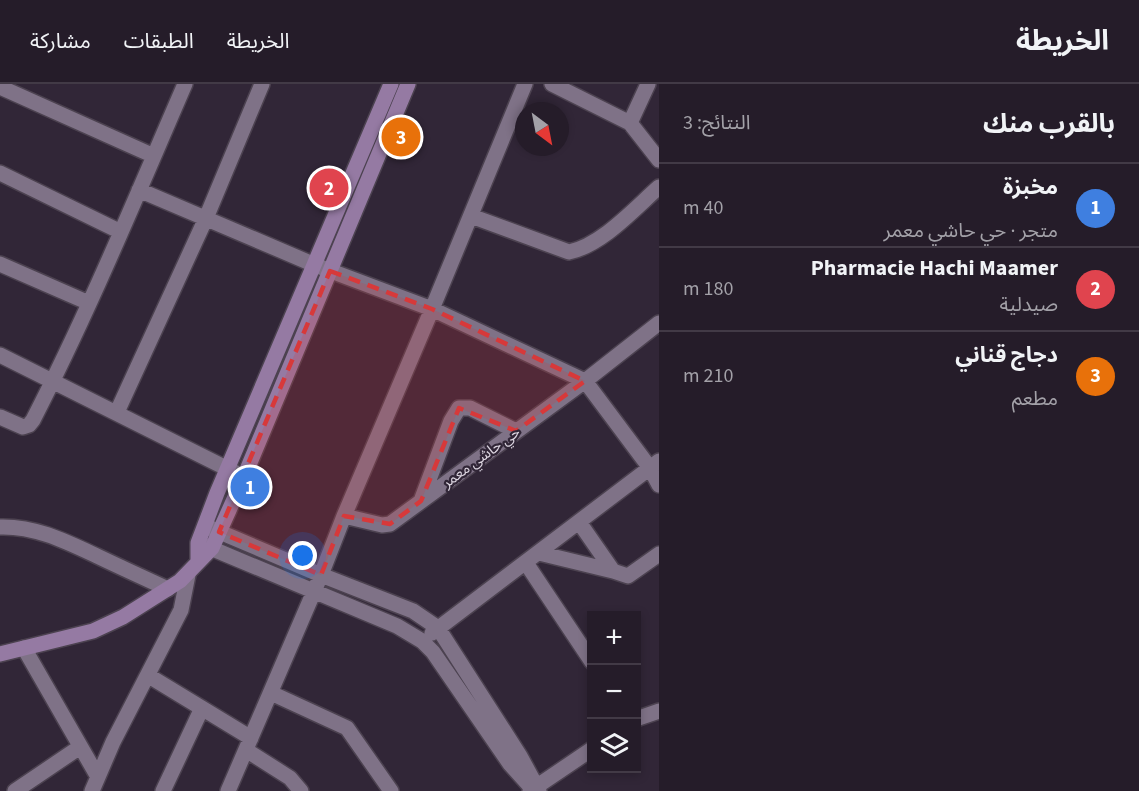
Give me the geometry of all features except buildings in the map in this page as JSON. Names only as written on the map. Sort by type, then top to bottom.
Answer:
[{"type":"street","points":[[0,417],[23,427],[29,425],[54,380],[185,84]]},
{"type":"street","points":[[117,412],[206,219],[262,84]]},
{"type":"street","points":[[0,654],[93,631],[123,617],[168,589],[188,575],[198,562],[212,529],[227,468],[392,84]]},
{"type":"street","points":[[212,529],[244,477],[408,84]]},
{"type":"street","points":[[228,791],[314,592],[525,84]]},
{"type":"street","points":[[552,84],[630,123],[659,160]]},
{"type":"street","points":[[630,123],[648,84]]},
{"type":"street","points":[[0,86],[154,156]]},
{"type":"street","points":[[0,173],[121,232]]},
{"type":"street","points":[[471,216],[569,252],[579,250],[603,235],[659,187]]},
{"type":"street","points":[[139,190],[315,265],[432,309],[585,381],[654,464],[659,485]]},
{"type":"street","points":[[0,264],[89,303]]},
{"type":"street","name":"حي حاشي معمر","points":[[344,516],[382,525],[390,524],[585,381],[659,323]]},
{"type":"street","points":[[0,355],[244,477]]},
{"type":"street","points":[[421,501],[451,420],[459,408],[470,408],[516,431]]},
{"type":"street","points":[[422,641],[526,564],[654,464]]},
{"type":"street","points":[[579,522],[613,571]]},
{"type":"street","points":[[0,527],[15,526],[37,530],[168,589]]},
{"type":"street","points":[[212,529],[412,611],[438,628],[535,790]]},
{"type":"street","points":[[205,546],[397,626],[422,641],[433,652],[510,764],[535,790]]},
{"type":"street","points":[[539,553],[628,576],[659,554]]},
{"type":"street","points":[[526,564],[587,656]]},
{"type":"street","points":[[95,784],[113,742],[181,610],[188,575]]},
{"type":"street","points":[[24,648],[80,747],[95,784]]},
{"type":"street","points":[[149,676],[202,708],[291,778],[301,791]]},
{"type":"street","points":[[271,693],[347,728],[390,791]]},
{"type":"street","points":[[163,791],[202,708]]},
{"type":"street","points":[[641,717],[659,711]]},
{"type":"street","points":[[15,791],[80,747]]},
{"type":"street","points":[[535,790],[587,752]]},
{"type":"highlighted area","points":[[330,271],[432,309],[585,381],[516,431],[459,408],[421,501],[390,524],[344,516],[321,575],[219,532]]},
{"type":"place","name":"دجاج قناني","points":[[401,137]]},
{"type":"place","name":"Pharmacie Hachi Maamer","points":[[329,188]]},
{"type":"place","name":"مخبزة","points":[[250,487]]}]
